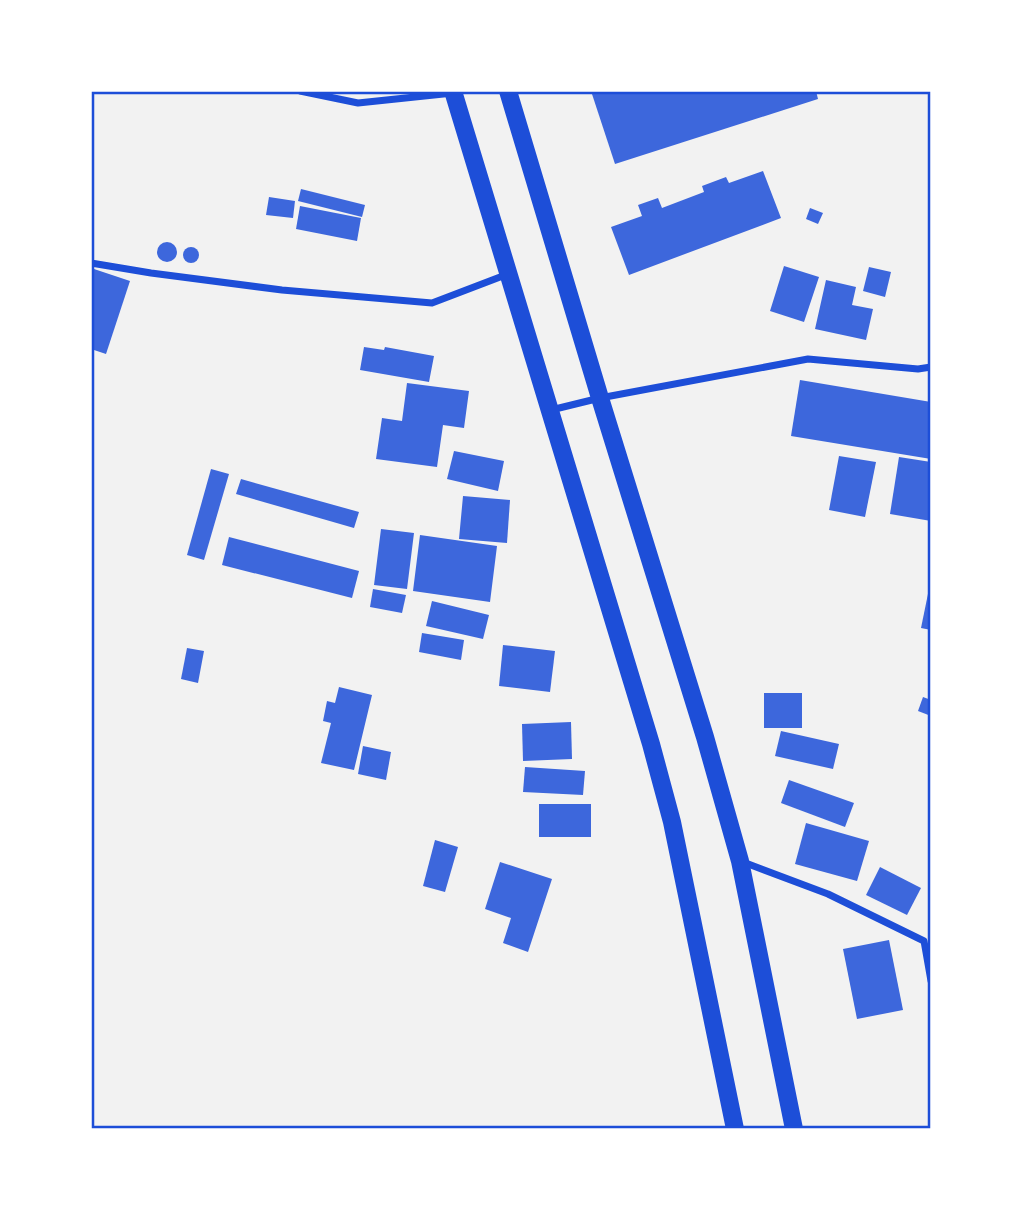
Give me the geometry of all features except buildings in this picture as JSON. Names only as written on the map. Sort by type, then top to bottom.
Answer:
[{"type":"highway","points":[[508,91],[705,737],[740,861],[794,1129]]},
{"type":"highway","points":[[453,92],[647,730],[672,822],[735,1129]]},
{"type":"street","points":[[300,91],[358,103],[453,92]]},
{"type":"street","points":[[91,263],[282,290],[432,303],[509,273]]},
{"type":"street","points":[[551,410],[600,398],[808,359],[918,369],[931,367]]},
{"type":"street","points":[[740,861],[828,894],[924,941],[931,981]]}]
